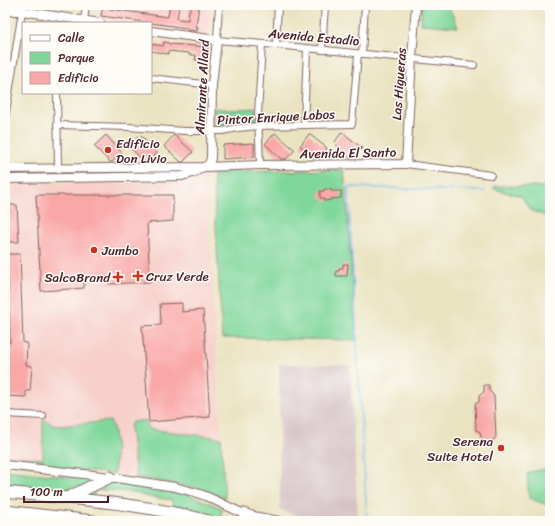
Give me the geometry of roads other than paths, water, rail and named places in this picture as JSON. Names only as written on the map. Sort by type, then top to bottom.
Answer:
[{"type":"highway","points":[[66,498],[110,477]]},
{"type":"highway","points":[[5,492],[139,506],[208,521]]},
{"type":"highway","points":[[5,511],[94,521]]},
{"type":"highway","points":[[244,514],[258,521]]},
{"type":"main road","name":"Las Higueras","points":[[406,164],[416,5]]},
{"type":"main road","points":[[5,11],[22,8],[66,21],[92,22]]},
{"type":"main road","name":"Avenida Estadio","points":[[152,31],[216,40]]},
{"type":"main road","name":"Almirante Allard","points":[[205,167],[209,164],[212,158],[212,85],[216,40]]},
{"type":"main road","name":"Avenida El Santo","points":[[5,169],[406,164]]},
{"type":"main road","name":"Avenida El Santo","points":[[6,179],[182,176],[194,173],[205,167]]},
{"type":"main road","points":[[5,465],[110,477],[175,488],[208,497],[244,514],[279,521]]},
{"type":"street","points":[[84,21],[86,5]]},
{"type":"street","name":"Almirante Allard","points":[[216,40],[219,5]]},
{"type":"street","points":[[276,45],[278,5]]},
{"type":"street","points":[[322,50],[324,5]]},
{"type":"street","points":[[360,54],[365,5]]},
{"type":"street","points":[[5,118],[22,8]]},
{"type":"street","name":"Avenida Estadio","points":[[216,40],[474,65]]},
{"type":"street","points":[[260,165],[258,114],[262,44]]},
{"type":"street","points":[[304,126],[307,49]]},
{"type":"street","name":"Pintor Enrique Lobos","points":[[57,125],[128,127],[185,131],[222,131],[258,126],[352,124],[360,54]]},
{"type":"street","points":[[5,72],[12,72]]},
{"type":"street","points":[[152,78],[212,85]]},
{"type":"street","points":[[57,94],[58,169]]},
{"type":"street","name":"Avenida El Santo","points":[[406,164],[491,175]]},
{"type":"street","points":[[5,414],[42,416]]},
{"type":"waterway","points":[[367,521],[348,187],[485,191]]},
{"type":"place","name":"Edificio Don Livio","points":[[108,150]]},
{"type":"place","name":"Jumbo","points":[[94,250]]},
{"type":"place","name":"Cruz Verde","points":[[138,276]]},
{"type":"place","name":"SalcoBrand","points":[[118,277]]},
{"type":"place","name":"Serena Suite Hotel","points":[[501,448]]}]
